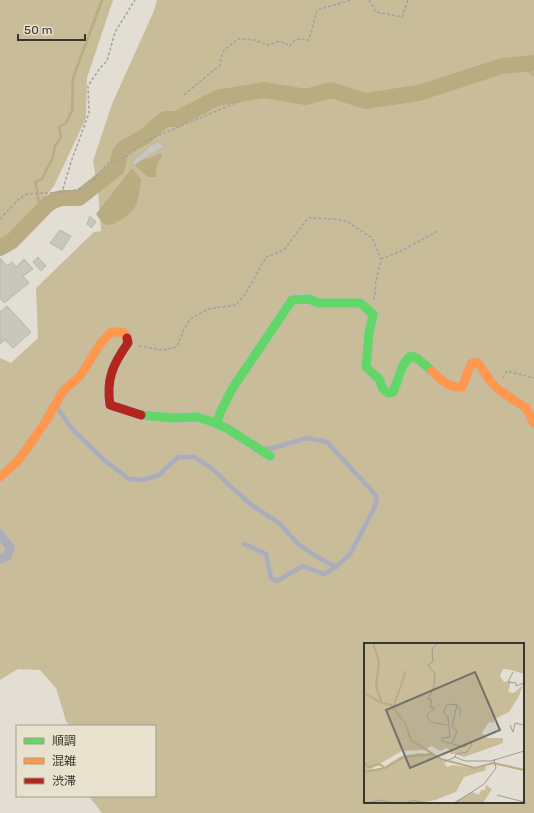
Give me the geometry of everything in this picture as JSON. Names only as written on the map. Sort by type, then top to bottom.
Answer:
[{"type":"street","points":[[217,423],[220,413],[232,389],[292,300],[308,299],[319,303],[360,303],[373,314],[369,333],[366,367],[379,379],[383,389],[388,393],[392,392],[396,388],[405,360],[411,356],[419,359],[440,379],[452,387],[458,388],[462,387],[471,364],[475,362],[480,364],[490,381],[526,408],[534,423]]},
{"type":"street","points":[[0,476],[19,460],[46,421],[63,391],[81,375],[100,344],[111,332],[123,332],[127,338],[128,344],[112,369],[108,393],[110,405],[128,412],[156,417],[178,418],[189,416],[217,423],[270,456]]},
{"type":"street","points":[[0,534],[10,548],[7,557],[0,559]]},
{"type":"lane","points":[[55,404],[72,429],[105,461],[129,479],[142,480],[159,475],[178,457],[194,457],[210,467],[250,504],[279,523],[298,544],[318,558],[336,567]]},
{"type":"lane","points":[[244,544],[266,554],[271,578],[277,581],[303,566],[324,574],[336,567],[350,554],[374,509],[377,498],[327,442],[307,438],[273,448],[257,448]]},
{"type":"path","points":[[62,192],[89,113],[88,86],[100,68],[107,61],[114,32],[135,0]]},
{"type":"path","points":[[184,95],[220,65],[223,51],[238,39],[254,40],[268,45],[280,42],[290,46],[296,39],[309,40],[316,10],[351,0]]},
{"type":"path","points":[[369,0],[376,12],[402,17],[408,0]]},
{"type":"path","points":[[0,219],[18,199],[27,194],[62,192],[87,188],[107,164],[127,156],[143,142],[240,101]]},
{"type":"path","points":[[128,344],[162,350],[177,347],[183,331],[190,319],[208,309],[236,305],[246,293],[266,257],[284,250],[308,218],[338,219],[348,222],[372,238],[381,259],[376,281],[373,314]]},
{"type":"path","points":[[381,259],[401,251],[438,231]]},
{"type":"path","points":[[498,388],[507,371],[534,378]]},
{"type":"shaded area","points":[[0,0],[113,0],[87,78],[86,118],[54,186],[28,219],[0,240]]},
{"type":"shaded area","points":[[157,0],[534,0],[534,813],[102,813],[90,797],[156,797],[156,725],[69,725],[66,721],[56,688],[40,670],[18,669],[0,680],[0,358],[11,363],[38,338],[36,288],[94,232],[101,231],[98,190],[93,161],[112,104],[153,13]]},
{"type":"shaded area","points":[[161,153],[163,155],[157,166],[156,177],[148,177],[135,166],[140,159],[148,159]]},
{"type":"shaded area","points":[[132,168],[141,179],[135,207],[127,216],[119,221],[107,225],[101,221],[96,214]]},
{"type":"building","points":[[157,142],[165,146],[134,165],[132,162],[152,144],[154,145]]},
{"type":"building","points":[[90,216],[96,222],[91,228],[87,224]]},
{"type":"building","points":[[60,230],[71,236],[62,250],[50,243]]},
{"type":"building","points":[[38,257],[46,266],[41,271],[33,262]]},
{"type":"building","points":[[0,258],[7,266],[12,262],[16,267],[24,259],[33,269],[23,276],[29,283],[4,303],[0,298]]},
{"type":"building","points":[[7,306],[31,332],[13,348],[5,340],[0,344],[0,312]]},
{"type":"waterway","points":[[40,213],[35,182],[42,179],[53,157],[55,146],[61,137],[59,127],[66,123],[72,111],[73,78],[102,0]]},
{"type":"waterway","points":[[0,248],[12,241],[48,204],[62,198],[79,198],[117,168],[120,153],[124,148],[144,137],[165,119],[177,119],[217,98],[264,90],[306,97],[331,90],[365,101],[419,93],[502,66],[534,63]]},
{"type":"waterway","points":[[524,64],[534,75]]},
{"type":"traffic: fast","points":[[217,423],[220,413],[232,389],[292,300],[309,299],[319,303],[360,303],[373,314],[369,333],[366,367],[379,379],[383,389],[388,393],[393,392],[404,363],[411,356],[418,359],[432,371]]},
{"type":"traffic: fast","points":[[141,415],[173,418],[197,417],[210,421],[228,429],[270,456]]},
{"type":"traffic: slow","points":[[0,477],[19,460],[46,421],[63,391],[81,375],[100,344],[111,332],[123,332],[127,338]]},
{"type":"traffic: slow","points":[[432,371],[449,385],[462,387],[471,364],[475,362],[479,364],[490,381],[499,390],[526,408],[534,423]]},
{"type":"traffic: jam","points":[[127,338],[128,343],[118,358],[110,379],[110,405],[141,415]]}]
